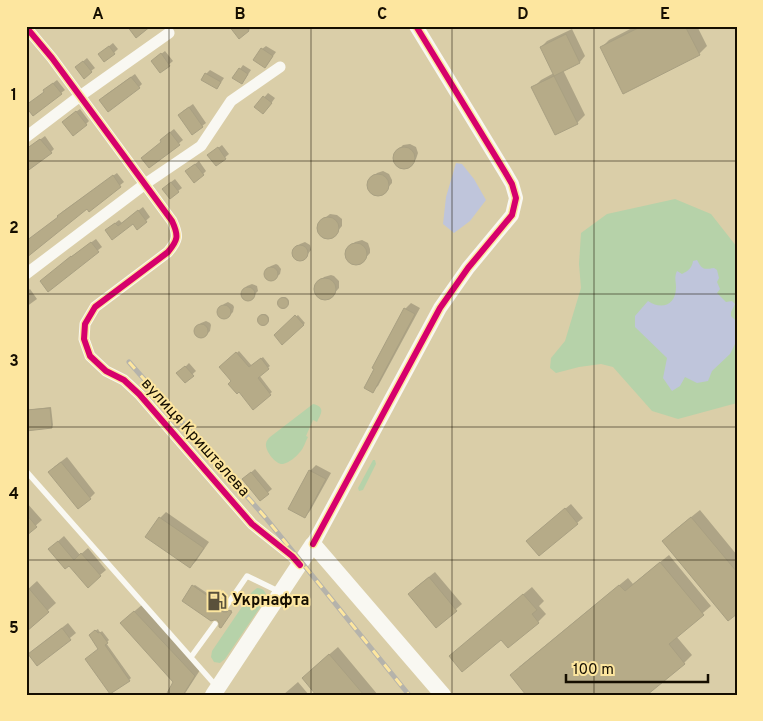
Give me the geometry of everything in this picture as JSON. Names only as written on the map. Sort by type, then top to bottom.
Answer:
[{"type":"main road","points":[[216,691],[313,544],[443,695]]},
{"type":"street","points":[[313,544],[440,308],[468,268],[512,215],[516,198],[512,184],[416,26]]},
{"type":"street","name":"вулиця Кришталева","points":[[26,27],[52,58],[172,221],[176,230],[176,243],[168,252],[95,307],[85,324],[84,339],[90,356],[106,371],[124,380],[139,394],[252,524],[292,556],[300,565]]},
{"type":"street","points":[[26,136],[170,34]]},
{"type":"street","points":[[26,274],[145,184],[201,146],[231,102],[280,67]]},
{"type":"lane","points":[[26,471],[191,657],[216,691]]},
{"type":"lane","points":[[225,608],[247,576],[281,593]]},
{"type":"lane","points":[[191,657],[215,624]]},
{"type":"green space","points":[[675,199],[711,214],[737,247],[737,403],[678,419],[652,411],[613,367],[601,364],[556,373],[550,368],[551,358],[565,341],[581,288],[579,264],[581,233],[607,214]]},
{"type":"green space","points":[[313,404],[320,407],[321,414],[317,422],[313,420],[303,449],[293,459],[280,464],[267,450],[267,440]]},
{"type":"green space","points":[[373,460],[375,460],[376,464],[363,490],[359,491],[358,488]]},
{"type":"green space","points":[[257,588],[265,592],[265,600],[225,659],[220,663],[214,662],[211,657],[212,651],[252,592]]},
{"type":"water","points":[[456,163],[462,164],[474,179],[486,200],[470,221],[454,233],[443,224],[446,197]]},
{"type":"water","points":[[697,260],[703,268],[714,268],[717,270],[719,278],[717,282],[720,289],[717,293],[726,302],[732,301],[735,304],[731,316],[737,322],[737,340],[730,354],[712,371],[708,381],[697,383],[685,377],[680,386],[672,391],[663,378],[667,358],[635,327],[635,316],[648,301],[663,306],[671,302],[675,293],[677,271],[682,274],[684,273],[691,267],[693,261]]},
{"type":"building","points":[[127,26],[151,26],[136,38]]},
{"type":"building","points":[[229,26],[246,26],[249,31],[239,39]]},
{"type":"building","points":[[642,26],[685,26],[700,55],[623,94],[600,47]]},
{"type":"building","points":[[566,34],[580,63],[554,76],[540,47]]},
{"type":"building","points":[[109,46],[115,54],[104,62],[98,54]]},
{"type":"building","points":[[261,48],[273,56],[265,68],[253,60]]},
{"type":"building","points":[[161,53],[170,66],[160,73],[151,61]]},
{"type":"building","points":[[83,61],[92,72],[84,79],[75,67]]},
{"type":"building","points":[[239,68],[248,74],[242,84],[232,78]]},
{"type":"building","points":[[205,73],[221,82],[217,89],[201,80]]},
{"type":"building","points":[[554,76],[578,124],[555,135],[531,87]]},
{"type":"building","points":[[131,77],[140,88],[108,112],[99,100]]},
{"type":"building","points":[[53,83],[62,94],[33,116],[26,105]]},
{"type":"building","points":[[263,96],[272,103],[263,114],[254,107]]},
{"type":"building","points":[[189,107],[203,127],[192,135],[178,115]]},
{"type":"building","points":[[76,111],[87,125],[73,136],[62,122]]},
{"type":"building","points":[[170,132],[180,145],[149,168],[141,158]]},
{"type":"building","points":[[40,139],[52,153],[26,172],[26,149]]},
{"type":"building","points":[[218,147],[226,159],[216,166],[207,155]]},
{"type":"building","points":[[404,147],[412,150],[415,158],[412,166],[404,169],[396,166],[393,158],[396,150]]},
{"type":"building","points":[[195,164],[204,175],[194,183],[185,171]]},
{"type":"building","points":[[378,174],[386,177],[389,185],[386,193],[378,196],[370,193],[367,185],[370,177]]},
{"type":"building","points":[[113,175],[121,187],[89,212],[87,209],[26,258],[26,241]]},
{"type":"building","points":[[171,182],[179,192],[170,199],[162,189]]},
{"type":"building","points":[[138,210],[147,222],[137,230],[133,224],[112,240],[105,230],[115,223],[118,226]]},
{"type":"building","points":[[328,217],[336,220],[339,228],[336,236],[328,239],[320,236],[317,228],[320,220]]},
{"type":"building","points":[[91,242],[99,252],[48,292],[40,281]]},
{"type":"building","points":[[356,243],[364,246],[367,254],[364,262],[356,265],[348,262],[345,254],[348,246]]},
{"type":"building","points":[[300,245],[306,247],[308,253],[306,259],[300,261],[294,259],[292,253],[294,247]]},
{"type":"building","points":[[271,267],[276,269],[278,274],[276,279],[271,281],[266,279],[264,274],[266,269]]},
{"type":"building","points":[[325,278],[333,281],[336,289],[333,297],[325,300],[317,297],[314,289],[317,281]]},
{"type":"building","points":[[248,287],[253,289],[255,294],[253,299],[248,301],[243,299],[241,294],[243,289]]},
{"type":"building","points":[[281,298],[285,298],[288,303],[287,307],[281,308],[278,305],[278,301]]},
{"type":"building","points":[[224,305],[229,307],[231,312],[229,317],[224,319],[219,317],[217,312],[219,307]]},
{"type":"building","points":[[404,308],[415,314],[373,393],[364,388],[374,369],[372,368]]},
{"type":"building","points":[[261,315],[265,315],[268,320],[267,324],[261,325],[258,322],[258,318]]},
{"type":"building","points":[[295,315],[304,325],[282,345],[274,335]]},
{"type":"building","points":[[201,324],[206,326],[208,331],[206,336],[201,338],[196,336],[194,331],[196,326]]},
{"type":"building","points":[[236,352],[249,367],[261,358],[269,369],[258,378],[271,395],[253,410],[239,392],[237,394],[228,384],[231,381],[219,367]]},
{"type":"building","points":[[185,366],[194,376],[185,383],[176,373]]},
{"type":"building","points":[[50,408],[52,428],[26,431],[26,410]]},
{"type":"building","points":[[61,462],[91,499],[78,509],[48,472]]},
{"type":"building","points":[[309,470],[326,479],[305,518],[288,509]]},
{"type":"building","points":[[251,472],[269,494],[260,501],[242,479]]},
{"type":"building","points":[[565,508],[578,524],[539,556],[526,541]]},
{"type":"building","points":[[26,514],[37,527],[26,536]]},
{"type":"building","points":[[159,517],[204,548],[190,568],[145,537]]},
{"type":"building","points":[[691,517],[737,572],[737,614],[728,621],[662,541]]},
{"type":"building","points":[[58,541],[74,560],[81,553],[101,576],[88,588],[69,566],[65,569],[48,549]]},
{"type":"building","points":[[660,562],[704,615],[669,644],[685,664],[647,695],[526,695],[510,675],[619,585],[625,591]]},
{"type":"building","points":[[429,577],[457,611],[436,628],[408,594]]},
{"type":"building","points":[[26,585],[49,612],[26,632]]},
{"type":"building","points":[[192,585],[221,605],[223,612],[229,610],[232,612],[221,628],[217,620],[211,621],[182,601]]},
{"type":"building","points":[[523,594],[537,610],[532,614],[539,623],[508,648],[501,640],[462,672],[449,656]]},
{"type":"building","points":[[134,611],[195,676],[183,695],[166,695],[173,682],[120,623]]},
{"type":"building","points":[[62,628],[71,640],[37,666],[28,654]]},
{"type":"building","points":[[95,630],[98,633],[100,632],[108,643],[105,645],[130,681],[110,694],[85,659],[98,649],[89,635]]},
{"type":"building","points":[[329,654],[364,695],[316,695],[302,678]]},
{"type":"railway","points":[[129,362],[265,517],[409,695]]},
{"type":"cycle path","points":[[313,544],[440,308],[468,268],[512,215],[516,198],[512,184],[416,26]]},
{"type":"cycle path","points":[[26,27],[52,58],[172,221],[176,230],[176,241],[168,252],[95,307],[85,324],[84,339],[90,356],[106,371],[124,380],[139,394],[252,524],[292,556],[300,565]]},
{"type":"place","name":"Укрнафта","points":[[217,601]]}]
